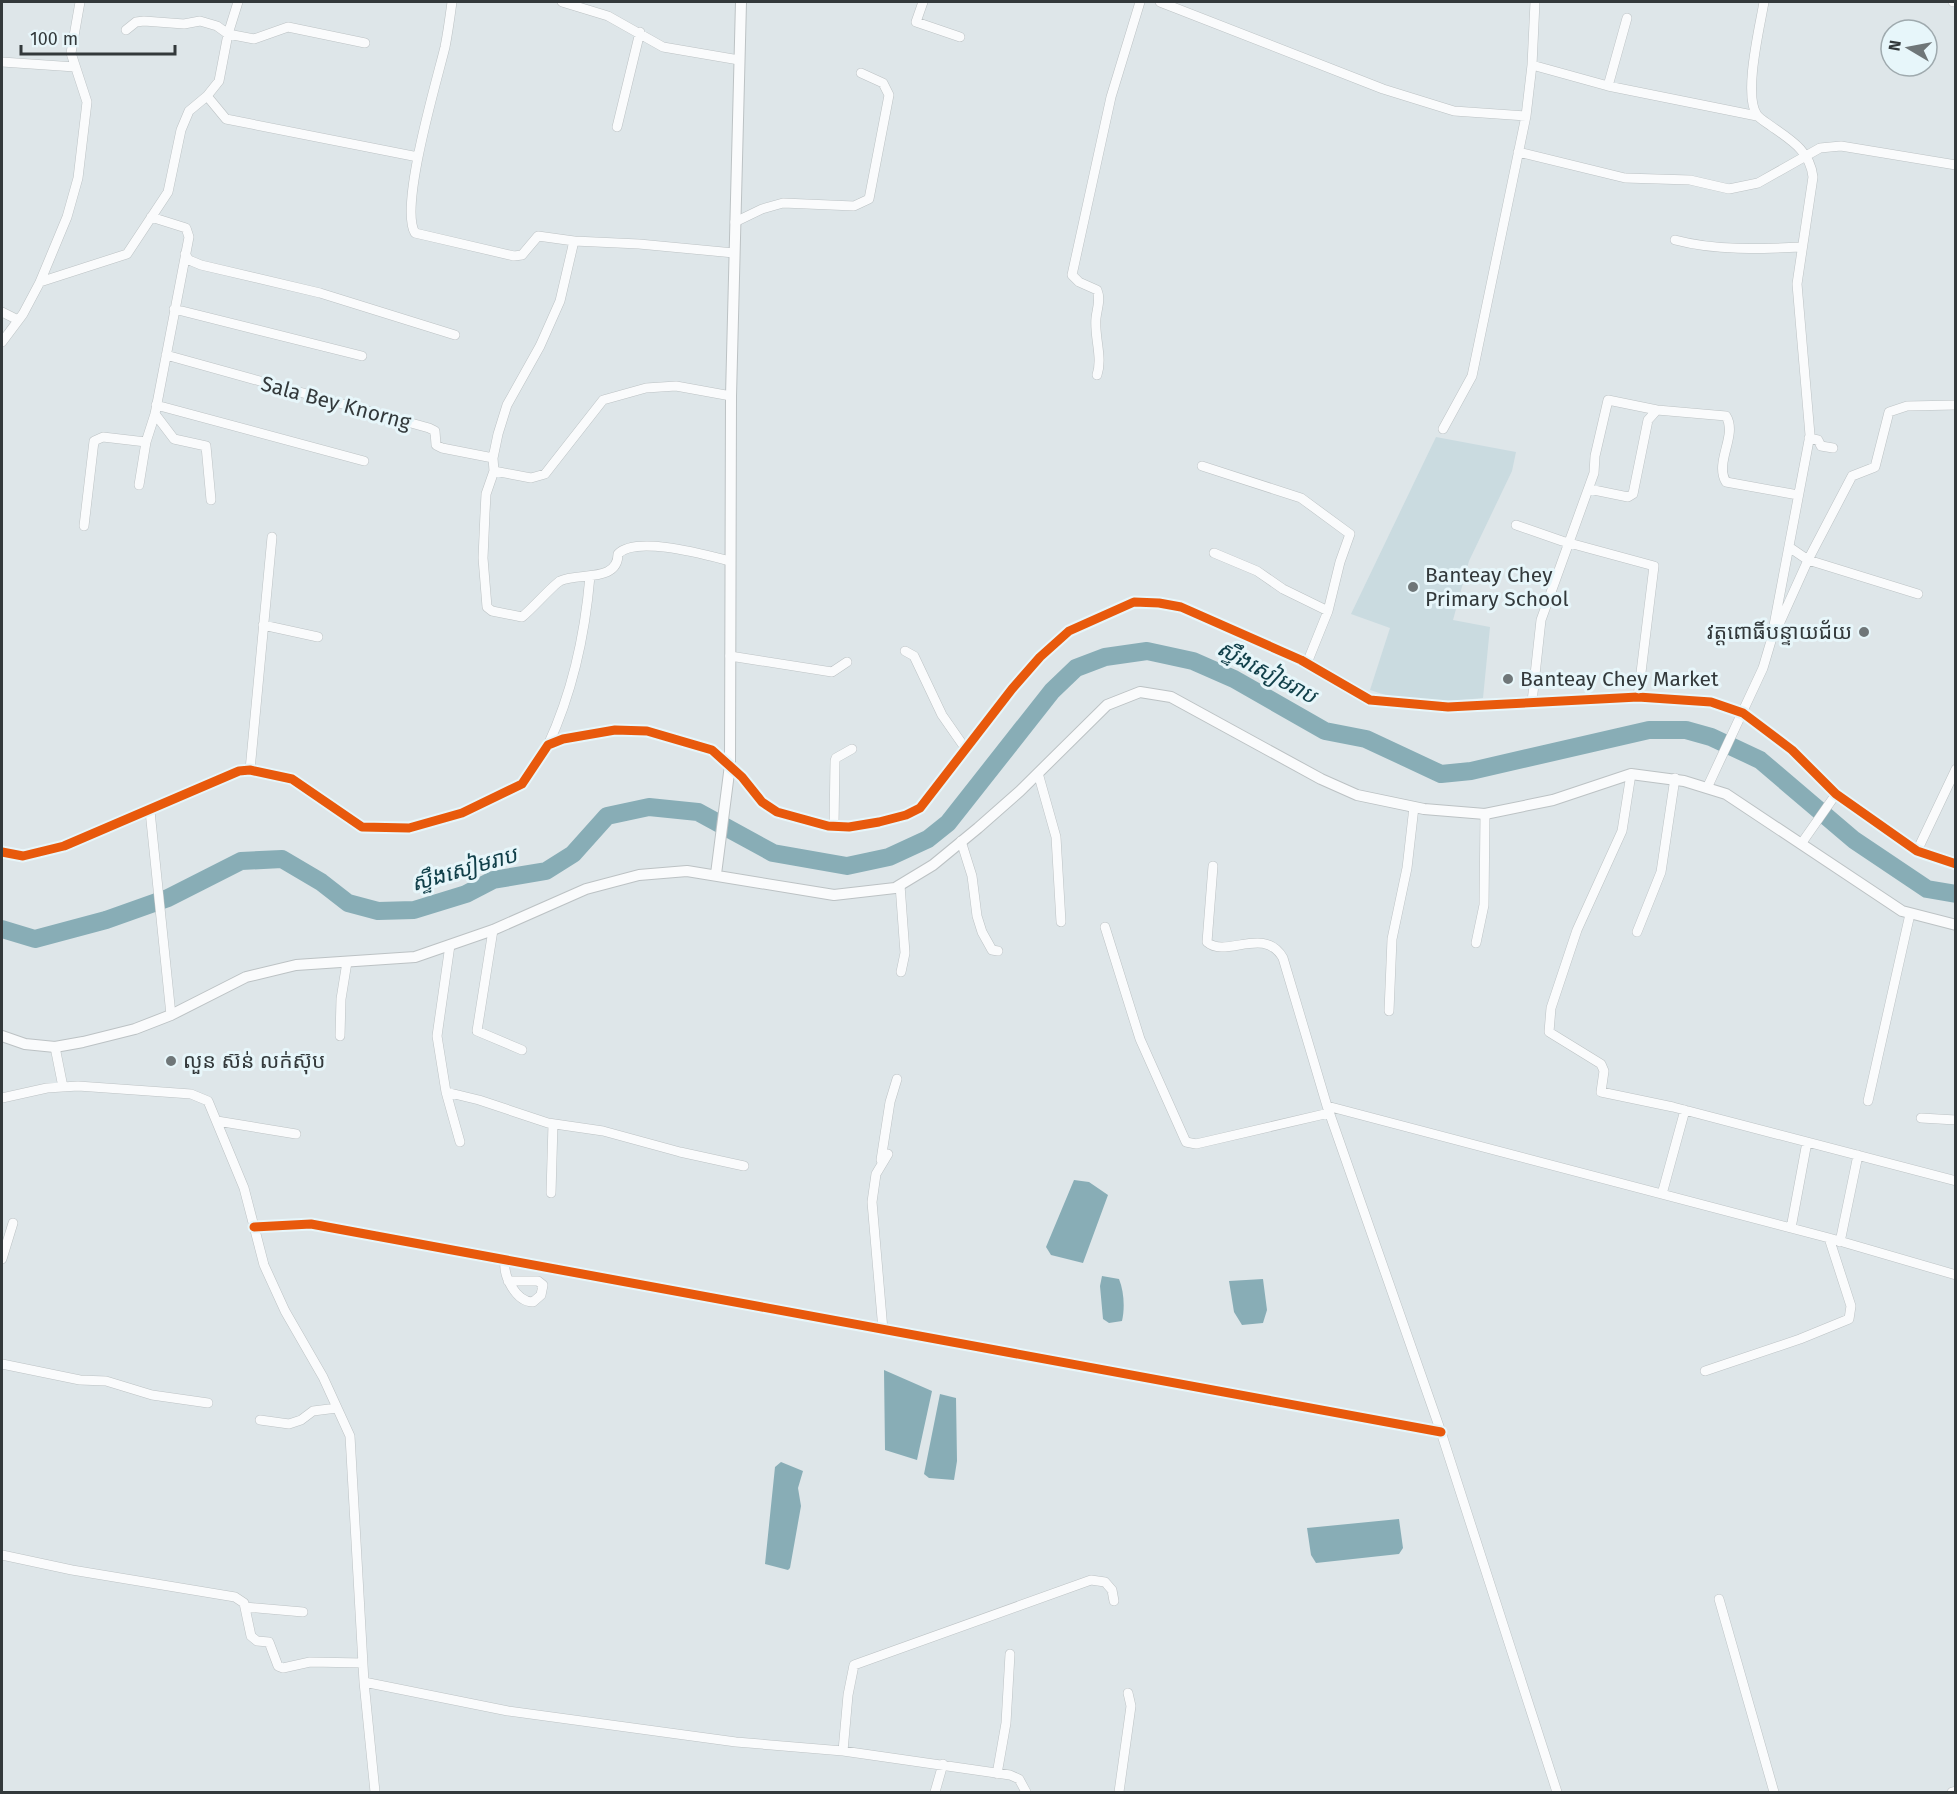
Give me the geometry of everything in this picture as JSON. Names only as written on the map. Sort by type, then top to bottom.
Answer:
[{"type":"street","points":[[2,342],[40,282],[67,217],[78,178],[87,102],[75,67],[71,41],[80,2]]},
{"type":"street","points":[[40,282],[127,254],[168,192],[181,130],[189,111],[207,96],[219,81],[228,34],[238,2]]},
{"type":"street","points":[[452,2],[445,46],[418,156],[411,222],[412,228],[419,236],[514,256],[522,255],[538,236],[574,241],[639,244],[734,253]]},
{"type":"street","points":[[562,2],[608,16],[663,47],[739,60]]},
{"type":"street","points":[[716,874],[729,771],[731,396],[741,2]]},
{"type":"street","points":[[923,2],[916,22],[960,37]]},
{"type":"street","points":[[1097,375],[1099,358],[1096,317],[1099,294],[1097,290],[1079,282],[1072,275],[1111,97],[1140,2]]},
{"type":"street","points":[[1160,2],[1383,89],[1454,111],[1523,119]]},
{"type":"street","points":[[1443,429],[1472,376],[1518,152],[1532,64],[1535,2]]},
{"type":"street","points":[[1757,116],[1751,99],[1764,2]]},
{"type":"street","points":[[1608,86],[1627,18]]},
{"type":"street","points":[[126,30],[136,22],[144,21],[184,24],[200,21],[218,26],[228,34],[261,38],[273,30],[288,27],[365,43]]},
{"type":"street","points":[[617,127],[640,32]]},
{"type":"street","points":[[2,62],[75,67]]},
{"type":"street","points":[[1532,64],[1608,86],[1757,116],[1792,139],[1804,153],[1813,177],[1797,284],[1809,438],[1771,641],[1763,668],[1707,788]]},
{"type":"street","points":[[735,222],[762,209],[783,203],[855,206],[869,199],[888,95],[883,83],[861,73]]},
{"type":"street","points":[[207,96],[226,119],[418,156]]},
{"type":"street","points":[[1518,152],[1625,178],[1690,180],[1729,189],[1758,183],[1804,153],[1820,148],[1841,146],[1956,165]]},
{"type":"street","points":[[139,485],[189,237],[186,228],[151,217]]},
{"type":"street","points":[[1675,240],[1729,249],[1802,247]]},
{"type":"street","points":[[574,241],[560,302],[540,346],[507,405],[493,458],[494,471],[486,494],[483,558],[488,607],[492,611],[522,617],[563,580],[614,569],[618,564],[618,554],[623,549],[637,546],[665,548],[730,561]]},
{"type":"street","points":[[185,254],[189,260],[201,264],[320,293],[455,335]]},
{"type":"street","points":[[174,309],[362,356]]},
{"type":"street","points":[[2,312],[18,320]]},
{"type":"street","name":"Sala Bey Knorng","points":[[166,355],[429,428],[435,431],[436,445],[442,448],[493,458]]},
{"type":"street","points":[[494,471],[531,478],[545,474],[603,400],[646,388],[676,386],[731,396]]},
{"type":"street","points":[[1532,702],[1541,620],[1589,489],[1608,400],[1657,410],[1726,416],[1729,430],[1722,469],[1726,482],[1798,495]]},
{"type":"street","points":[[1771,641],[1808,560],[1852,476],[1875,467],[1889,412],[1907,406],[1956,405]]},
{"type":"street","points":[[155,409],[363,460]]},
{"type":"street","points":[[155,409],[174,439],[206,446],[211,500]]},
{"type":"street","points":[[1589,489],[1628,497],[1633,494],[1648,420],[1657,410]]},
{"type":"street","points":[[84,526],[94,441],[104,437],[146,442]]},
{"type":"street","points":[[1809,438],[1818,440],[1821,446],[1833,448]]},
{"type":"street","points":[[1202,466],[1301,498],[1345,528],[1350,539],[1340,562],[1328,611],[1307,663]]},
{"type":"street","points":[[1516,525],[1570,543],[1654,566],[1638,697]]},
{"type":"street","points":[[250,770],[272,537]]},
{"type":"street","points":[[1789,547],[1808,560],[1918,594]]},
{"type":"street","points":[[1214,554],[1257,571],[1283,589],[1328,611]]},
{"type":"street","points":[[2,852],[23,855],[64,846],[150,811],[227,775],[250,770],[292,779],[362,827],[409,828],[470,810],[522,784],[548,745],[564,709],[576,666],[586,624],[590,576]]},
{"type":"street","points":[[548,745],[578,735],[615,730],[647,731],[712,750],[729,771],[762,802],[785,814],[834,826],[849,827],[891,820],[920,808],[965,748],[1040,657],[1069,630],[1134,602],[1181,607],[1307,663],[1370,700],[1448,706],[1638,697],[1711,702],[1743,713],[1792,750],[1833,799],[1917,851],[1956,864]]},
{"type":"street","points":[[263,625],[318,637]]},
{"type":"street","points":[[905,651],[914,656],[942,715],[965,748]]},
{"type":"street","points":[[730,656],[832,672],[847,662]]},
{"type":"street","points":[[2,1036],[26,1044],[55,1047],[135,1029],[171,1015],[246,977],[296,965],[415,957],[493,930],[586,890],[639,875],[687,871],[716,874],[834,896],[875,892],[900,885],[933,865],[961,841],[1038,773],[1107,705],[1126,696],[1148,693],[1171,698],[1321,779],[1357,795],[1414,807],[1485,814],[1553,800],[1631,774],[1675,778],[1726,794],[1876,896],[1910,914],[1956,925]]},
{"type":"street","points":[[834,826],[835,761],[852,749]]},
{"type":"street","points":[[1917,851],[1956,769]]},
{"type":"street","points":[[1038,773],[1056,837],[1061,922]]},
{"type":"street","points":[[1631,774],[1622,831],[1577,930],[1551,1008],[1548,1027],[1553,1036],[1601,1064],[1604,1071],[1601,1092],[1685,1110],[1956,1181]]},
{"type":"street","points":[[1637,932],[1661,872],[1675,778]]},
{"type":"street","points":[[1801,844],[1833,799]]},
{"type":"street","points":[[1389,1011],[1392,939],[1407,868],[1414,807]]},
{"type":"street","points":[[150,811],[171,1015]]},
{"type":"street","points":[[1476,943],[1484,905],[1485,814]]},
{"type":"street","points":[[961,841],[972,876],[982,932],[992,950],[998,951]]},
{"type":"street","points":[[1214,866],[1207,942],[1215,947],[1260,943],[1278,949],[1328,1110],[1441,1432],[1557,1792]]},
{"type":"street","points":[[900,885],[905,953],[901,972]]},
{"type":"street","points":[[1868,1101],[1910,914]]},
{"type":"street","points":[[1105,927],[1140,1040],[1186,1142],[1197,1144],[1328,1110],[1662,1194],[1829,1238],[1956,1275]]},
{"type":"street","points":[[493,930],[477,1031],[522,1050]]},
{"type":"street","points":[[450,945],[436,1036],[446,1092],[460,1142]]},
{"type":"street","points":[[340,1036],[341,999],[347,962]]},
{"type":"street","points":[[55,1047],[63,1087]]},
{"type":"street","points":[[883,1330],[872,1202],[876,1174],[881,1162],[890,1101],[897,1079]]},
{"type":"street","points":[[2,1098],[63,1087],[191,1094],[208,1101],[244,1188],[264,1265],[285,1311],[323,1377],[350,1436],[353,1449],[364,1682],[375,1792]]},
{"type":"street","points":[[446,1092],[553,1124],[603,1131],[696,1156],[744,1166]]},
{"type":"street","points":[[1662,1194],[1685,1110]]},
{"type":"street","points":[[1921,1118],[1956,1120]]},
{"type":"street","points":[[217,1121],[296,1134]]},
{"type":"street","points":[[551,1193],[553,1124]]},
{"type":"street","points":[[1791,1228],[1807,1142]]},
{"type":"street","points":[[881,1162],[888,1154]]},
{"type":"street","points":[[1840,1242],[1858,1155]]},
{"type":"street","points":[[2,1259],[13,1223]]},
{"type":"street","points":[[254,1227],[311,1224],[1441,1432]]},
{"type":"street","points":[[1705,1371],[1811,1335],[1849,1319],[1851,1306],[1829,1238]]},
{"type":"street","points":[[504,1261],[508,1281]]},
{"type":"street","points":[[2,1364],[80,1380],[106,1381],[152,1395],[208,1403]]},
{"type":"street","points":[[260,1420],[289,1424],[301,1420],[313,1411],[337,1407]]},
{"type":"street","points":[[2,1554],[125,1579],[230,1595],[240,1599],[245,1607],[251,1636],[257,1641],[269,1642],[278,1666],[282,1668],[310,1662],[363,1663]]},
{"type":"street","points":[[843,1751],[849,1687],[854,1665],[1090,1580],[1105,1582],[1112,1590],[1114,1600]]},
{"type":"street","points":[[1719,1599],[1774,1792]]},
{"type":"street","points":[[245,1607],[303,1612]]},
{"type":"street","points":[[997,1774],[1006,1723],[1010,1654]]},
{"type":"street","points":[[364,1682],[508,1711],[736,1742],[843,1751],[943,1764],[1019,1779],[1026,1792]]},
{"type":"street","points":[[1119,1792],[1131,1706],[1128,1693]]},
{"type":"street","points":[[935,1792],[943,1764]]},
{"type":"shaded area","name":"Banteay Chey Primary School","points":[[1436,437],[1516,452],[1512,471],[1469,561],[1453,620],[1490,627],[1483,698],[1441,702],[1398,699],[1370,690],[1390,628],[1351,614]]},
{"type":"water","points":[[1074,1180],[1089,1182],[1108,1195],[1083,1263],[1051,1255],[1046,1247]]},
{"type":"water","points":[[1102,1276],[1119,1279],[1124,1300],[1122,1321],[1109,1323],[1103,1319],[1100,1286]]},
{"type":"water","points":[[1263,1279],[1267,1310],[1263,1323],[1242,1325],[1234,1312],[1229,1281]]},
{"type":"water","points":[[884,1370],[932,1391],[917,1460],[885,1450]]},
{"type":"water","points":[[940,1394],[956,1398],[957,1461],[954,1480],[929,1478],[924,1474]]},
{"type":"water","points":[[781,1462],[803,1471],[798,1488],[801,1506],[788,1570],[765,1564],[775,1467]]},
{"type":"water","points":[[1399,1519],[1403,1548],[1399,1554],[1316,1563],[1311,1555],[1307,1528]]},
{"type":"waterway","name":"ស្ទឹងសៀមរាប","points":[[2,929],[35,939],[106,920],[168,898],[241,861],[282,859],[321,882],[348,903],[378,911],[414,910],[466,894],[493,880],[546,871],[573,854],[607,816],[649,807],[698,812],[773,853],[847,866],[889,857],[928,839],[948,823],[1052,691],[1076,668],[1105,657],[1147,651],[1193,661],[1234,679],[1325,731],[1366,739],[1441,774],[1471,771],[1649,730],[1686,730],[1711,737],[1760,760],[1854,840],[1927,889],[1956,894]]},
{"type":"cycle path","points":[[2,852],[23,856],[64,846],[239,771],[250,770],[292,779],[362,827],[409,828],[462,813],[522,784],[548,745],[563,739],[615,730],[647,731],[712,750],[742,777],[762,802],[777,812],[828,826],[849,827],[879,822],[906,815],[920,808],[1012,689],[1040,657],[1069,631],[1134,602],[1181,607],[1301,660],[1370,700],[1448,707],[1638,697],[1711,702],[1743,713],[1792,750],[1836,794],[1917,851],[1956,864]]},
{"type":"cycle path","points":[[254,1227],[311,1224],[1441,1432]]},
{"type":"place","name":"Banteay Chey Primary School","points":[[1413,587]]},
{"type":"place","name":"វត្តពោធិ៍បន្ទាយជ័យ","points":[[1864,632]]},
{"type":"place","name":"Banteay Chey Market","points":[[1508,679]]},
{"type":"place","name":"លួន ស៊ន់ លក់ស៊ុប","points":[[171,1061]]}]
